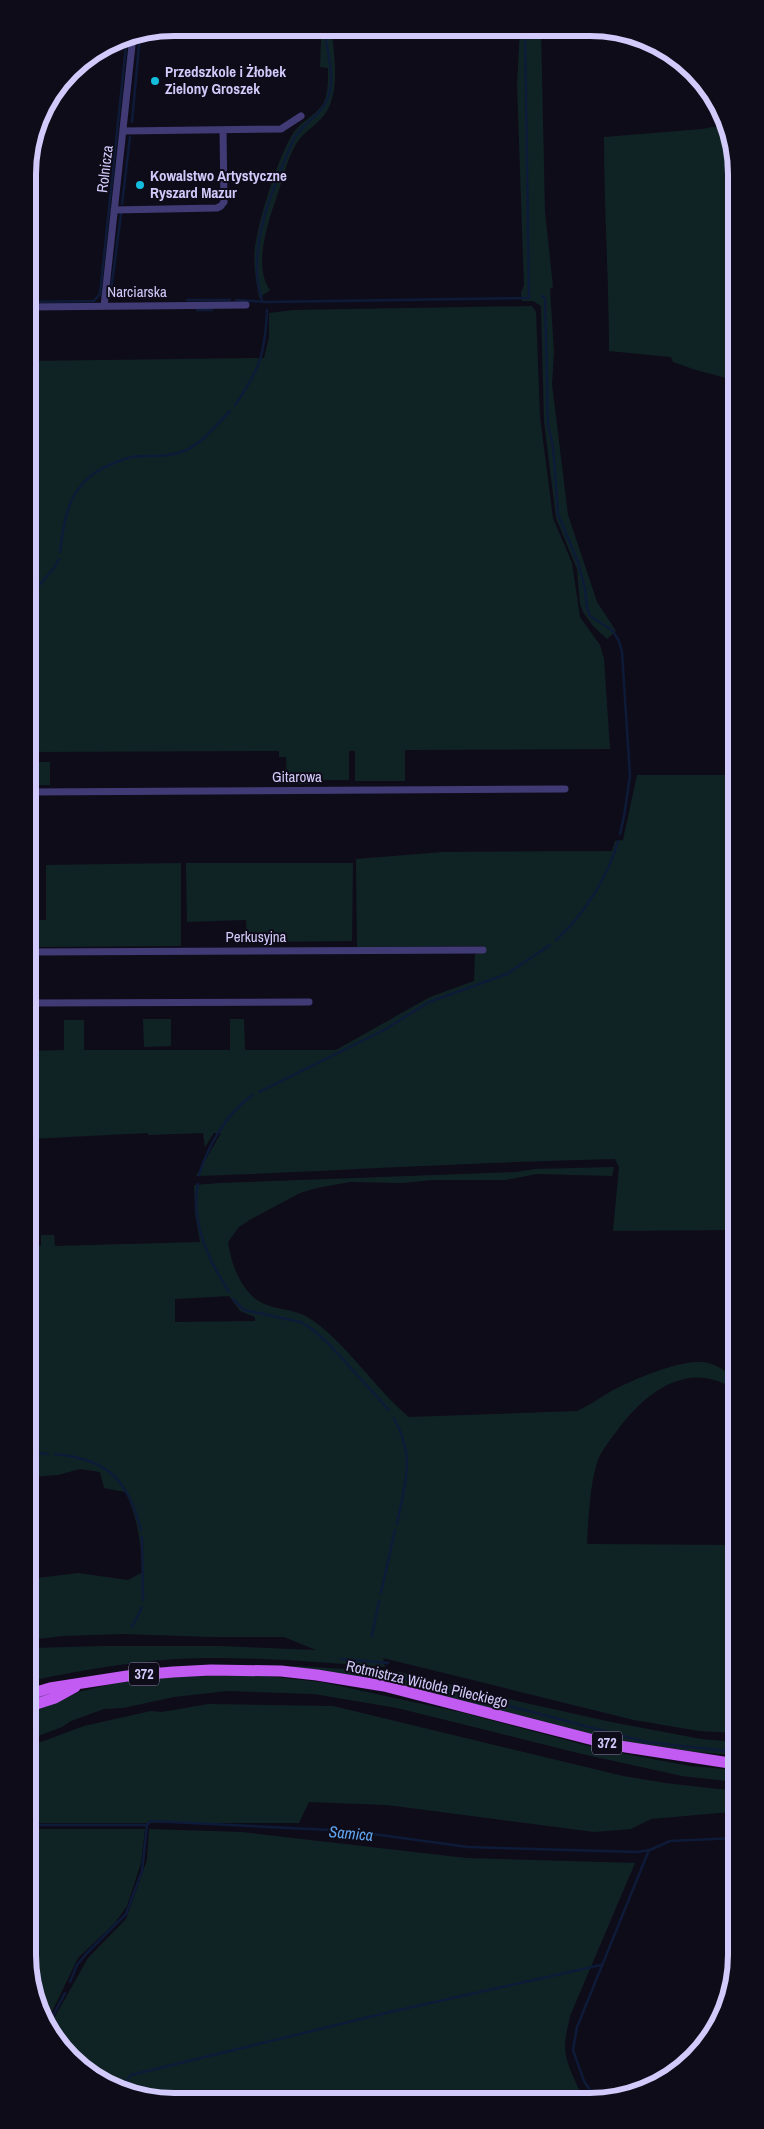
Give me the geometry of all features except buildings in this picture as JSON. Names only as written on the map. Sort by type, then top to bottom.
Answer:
[{"type":"main road","name":"Rotmistrza Witolda Pileckiego","points":[[36,1692],[50,1688],[127,1676],[211,1670],[281,1671],[384,1686],[613,1744],[727,1763]]},
{"type":"main road","name":"Rotmistrza Witolda Pileckiego","points":[[36,1704],[55,1698],[78,1685]]},
{"type":"street","name":"Rolnicza","points":[[104,306],[132,43]]},
{"type":"street","points":[[123,131],[282,129],[301,116]]},
{"type":"street","points":[[114,210],[216,208],[221,206],[224,202],[223,130]]},
{"type":"street","name":"Narciarska","points":[[37,307],[246,305]]},
{"type":"street","name":"Gitarowa","points":[[37,792],[565,789]]},
{"type":"street","name":"Perkusyjna","points":[[37,952],[483,950]]},
{"type":"street","points":[[37,1003],[309,1002]]},
{"type":"green space","points":[[520,36],[541,36],[545,212],[553,287],[550,289],[554,352],[552,384],[568,515],[597,602],[616,631],[607,639],[593,626],[583,612],[580,604],[577,569],[556,518],[544,421],[541,306],[533,301],[522,301],[521,293],[524,285],[517,84]]},
{"type":"green space","points":[[321,37],[332,37],[335,62],[334,92],[324,116],[299,139],[286,166],[264,239],[262,253],[262,266],[270,290],[259,298],[254,255],[261,217],[271,186],[281,157],[292,135],[298,127],[320,108],[325,99],[328,68],[320,67]]},
{"type":"green space","points":[[712,127],[719,128],[727,156],[728,175],[728,378],[673,362],[671,357],[609,351],[604,137]]},
{"type":"green space","points":[[532,306],[536,312],[540,417],[553,518],[572,563],[580,617],[600,645],[604,659],[610,749],[405,750],[405,781],[355,781],[355,751],[349,751],[349,780],[309,780],[309,784],[287,784],[286,757],[279,757],[279,751],[37,752],[37,361],[264,358],[269,337],[269,313],[293,310]]},
{"type":"green space","points":[[37,762],[50,762],[50,785],[37,785]]},
{"type":"green space","points":[[637,775],[728,775],[727,1230],[613,1231],[619,1167],[615,1159],[196,1176],[221,1133],[214,1133],[205,1147],[203,1133],[148,1135],[148,1133],[36,1139],[37,1051],[64,1050],[64,1020],[84,1020],[84,1050],[230,1050],[230,1019],[244,1019],[245,1050],[336,1050],[430,997],[474,981],[475,954],[484,952],[484,946],[357,947],[356,859],[443,852],[612,851],[615,841],[623,840]]},
{"type":"green space","points":[[181,863],[181,946],[37,947],[37,920],[46,920],[46,865]]},
{"type":"green space","points":[[186,863],[353,863],[352,941],[247,942],[246,920],[187,922]]},
{"type":"green space","points":[[143,1019],[171,1019],[171,1046],[144,1047]]},
{"type":"green space","points":[[614,1167],[612,1176],[537,1174],[505,1180],[432,1180],[403,1183],[350,1182],[317,1188],[300,1193],[239,1227],[228,1242],[233,1263],[238,1276],[250,1294],[264,1304],[302,1314],[322,1328],[335,1339],[396,1406],[409,1417],[577,1411],[637,1379],[675,1366],[698,1362],[708,1363],[727,1372],[727,1386],[718,1381],[702,1378],[686,1379],[656,1392],[630,1414],[607,1444],[595,1469],[591,1490],[587,1544],[727,1545],[727,1733],[699,1731],[634,1720],[383,1658],[385,1667],[249,1658],[159,1660],[116,1665],[36,1680],[36,1648],[220,1646],[316,1650],[284,1637],[123,1634],[62,1636],[36,1639],[36,1578],[78,1573],[128,1580],[143,1572],[136,1522],[125,1492],[104,1488],[100,1472],[80,1469],[58,1475],[36,1477],[36,1246],[41,1246],[41,1235],[54,1235],[55,1246],[200,1242],[195,1214],[194,1185],[516,1172],[535,1169]],"holes":[[[229,1296],[240,1311],[255,1317],[255,1321],[175,1322],[175,1299]]]},
{"type":"green space","points":[[293,1666],[400,1672],[611,1722],[701,1739],[727,1741],[727,1754],[695,1752],[614,1740],[293,1668]]},
{"type":"green space","points":[[256,1675],[321,1682],[464,1713],[604,1750],[690,1766],[727,1769],[727,1781],[682,1776],[582,1754],[397,1708],[314,1694],[227,1691],[174,1697],[123,1708],[104,1709],[36,1737],[36,1710],[79,1692],[115,1683],[168,1677]]},
{"type":"green space","points":[[208,1704],[333,1706],[623,1776],[727,1790],[727,1812],[651,1819],[631,1829],[594,1832],[387,1805],[309,1802],[299,1823],[36,1823],[36,1744],[84,1726],[151,1711],[162,1712]]},
{"type":"green space","points":[[36,1829],[145,1829],[141,1863],[127,1906],[114,1924],[78,1958],[50,2015],[39,1981],[36,1954]]},
{"type":"green space","points":[[149,1829],[242,1832],[466,1858],[635,1863],[570,2016],[565,2047],[569,2067],[580,2093],[175,2093],[148,2090],[130,2085],[105,2074],[77,2052],[65,2039],[53,2020],[88,1958],[126,1919],[147,1860]]},
{"type":"waterway","points":[[236,300],[267,302],[529,298],[525,36]]},
{"type":"waterway","points":[[262,300],[257,260],[264,218],[278,176],[294,138],[321,110],[327,101],[330,91],[331,70],[325,37]]},
{"type":"waterway","points":[[132,122],[139,41]]},
{"type":"waterway","points":[[37,302],[94,301],[100,294],[126,45]]},
{"type":"waterway","points":[[122,204],[130,137]]},
{"type":"waterway","points":[[110,298],[121,214]]},
{"type":"waterway","points":[[542,296],[545,298],[548,426],[553,446],[558,514],[578,562],[590,616],[612,630],[619,641],[622,652],[630,776],[620,834]]},
{"type":"waterway","points":[[187,300],[230,300]]},
{"type":"waterway","points":[[197,310],[212,310]]},
{"type":"waterway","points":[[235,405],[256,371],[260,360],[265,338],[267,310]]},
{"type":"waterway","points":[[60,552],[66,515],[70,504],[82,484],[92,475],[103,468],[128,458],[178,453],[191,448],[203,439],[230,411]]},
{"type":"waterway","points":[[37,588],[54,568],[59,559]]},
{"type":"waterway","points":[[556,940],[576,919],[594,895],[614,855],[618,841]]},
{"type":"waterway","points":[[259,1092],[384,1030],[429,1002],[507,974],[550,945]]},
{"type":"waterway","points":[[199,1175],[213,1141],[220,1130],[235,1111],[253,1095]]},
{"type":"waterway","points":[[198,1184],[197,1212],[203,1240],[208,1254],[229,1292]]},
{"type":"waterway","points":[[233,1299],[244,1310],[301,1322],[312,1329],[328,1343],[389,1410]]},
{"type":"waterway","points":[[394,1418],[401,1433],[407,1458],[407,1470],[397,1524]]},
{"type":"waterway","points":[[36,1453],[48,1454]]},
{"type":"waterway","points":[[55,1454],[89,1461],[113,1475],[130,1498],[141,1530]]},
{"type":"waterway","points":[[381,1593],[395,1530]]},
{"type":"waterway","points":[[142,1537],[143,1600]]},
{"type":"waterway","points":[[372,1636],[379,1601]]},
{"type":"waterway","points":[[132,1627],[142,1607]]},
{"type":"waterway","points":[[341,1659],[388,1663]]},
{"type":"waterway","points":[[392,1675],[646,1742],[727,1751]]},
{"type":"waterway","name":"Samica","points":[[70,1982],[77,1965],[86,1954],[126,1914],[142,1871],[147,1825],[151,1821],[351,1831],[468,1847],[637,1852],[650,1850],[670,1841],[727,1838]]},
{"type":"waterway","points":[[36,1825],[146,1825]]},
{"type":"waterway","points":[[592,2093],[584,2081],[573,2050],[577,2027],[649,1850]]},
{"type":"waterway","points":[[128,2084],[127,2080],[131,2075],[390,2012],[601,1965]]},
{"type":"waterway","name":"Samica","points":[[52,2018],[65,1993]]},
{"type":"place","name":"Przedszkole i Żłobek Zielony Groszek","points":[[155,81]]},
{"type":"place","name":"Kowalstwo Artystyczne Ryszard Mazur","points":[[140,185]]}]
